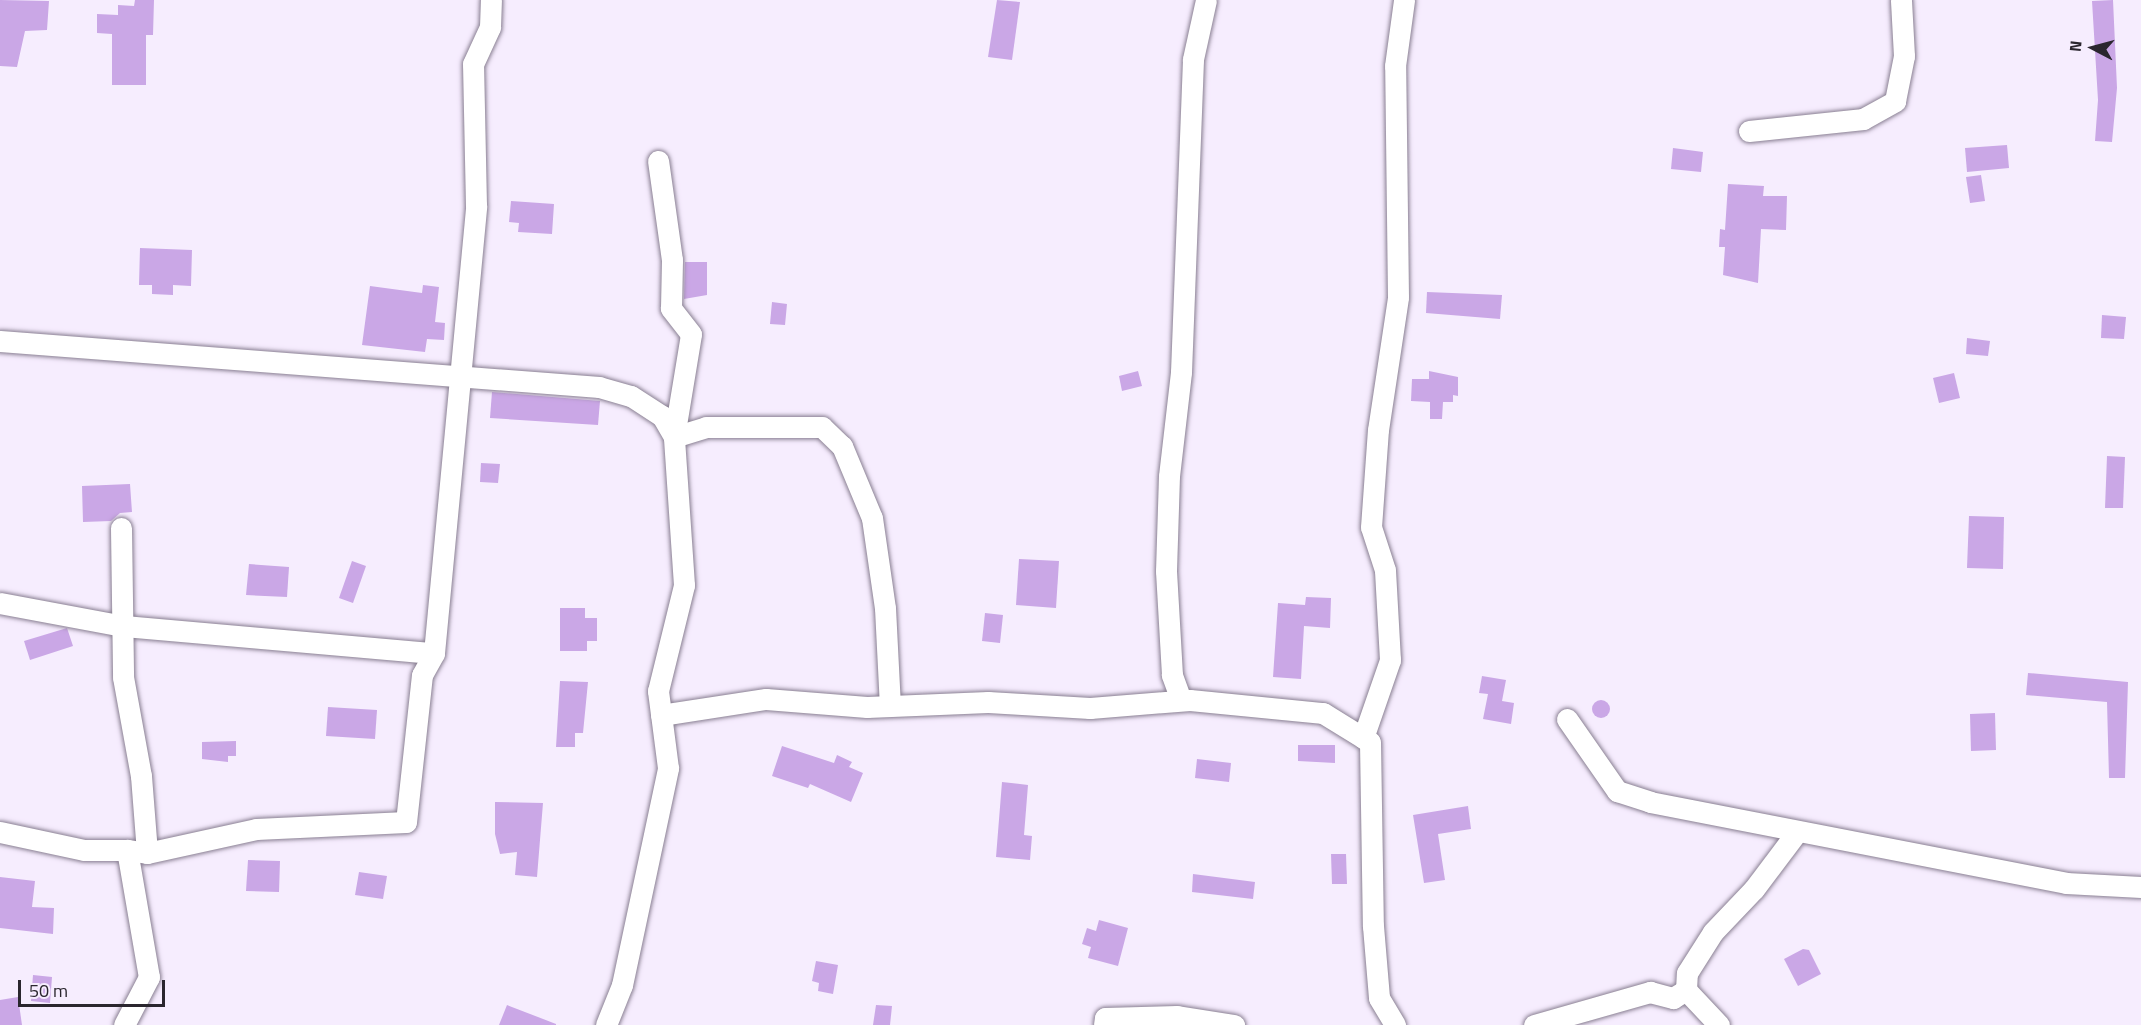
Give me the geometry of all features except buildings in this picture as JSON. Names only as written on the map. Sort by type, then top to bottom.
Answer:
[{"type":"street","points":[[0,832],[84,850],[137,852],[256,829],[406,822],[422,675],[434,653],[461,379],[476,206],[473,64],[490,27],[491,0]]},
{"type":"street","points":[[1181,700],[1172,675],[1167,594],[1168,476],[1181,372],[1193,59],[1206,0]]},
{"type":"street","points":[[1363,738],[1390,660],[1385,570],[1371,527],[1378,430],[1398,297],[1395,66],[1404,0]]},
{"type":"street","points":[[1749,131],[1863,118],[1895,101],[1904,57],[1901,0]]},
{"type":"street","points":[[606,1025],[625,974],[668,768],[658,691],[684,585],[674,438],[691,333],[672,308],[672,260],[658,161]]},
{"type":"street","points":[[0,341],[461,379],[599,387],[620,393],[662,416],[674,438]]},
{"type":"street","points":[[674,438],[706,427],[822,427],[843,446],[872,518],[885,608],[890,706]]},
{"type":"street","points":[[122,528],[123,677],[141,776],[137,852],[149,977],[124,1025]]},
{"type":"street","points":[[0,603],[123,626],[434,653]]},
{"type":"street","points":[[661,715],[766,699],[890,706],[988,702],[1090,708],[1181,700],[1323,713],[1370,742],[1373,926],[1379,998],[1395,1025]]},
{"type":"street","points":[[1567,719],[1617,791],[1650,802],[2066,884],[2141,887]]},
{"type":"street","points":[[1719,1025],[1686,990],[1687,973],[1713,932],[1754,889],[1797,832]]},
{"type":"street","points":[[1534,1025],[1650,992],[1673,998],[1686,990]]},
{"type":"street","points":[[1104,1025],[1105,1018],[1177,1016],[1234,1025]]}]
